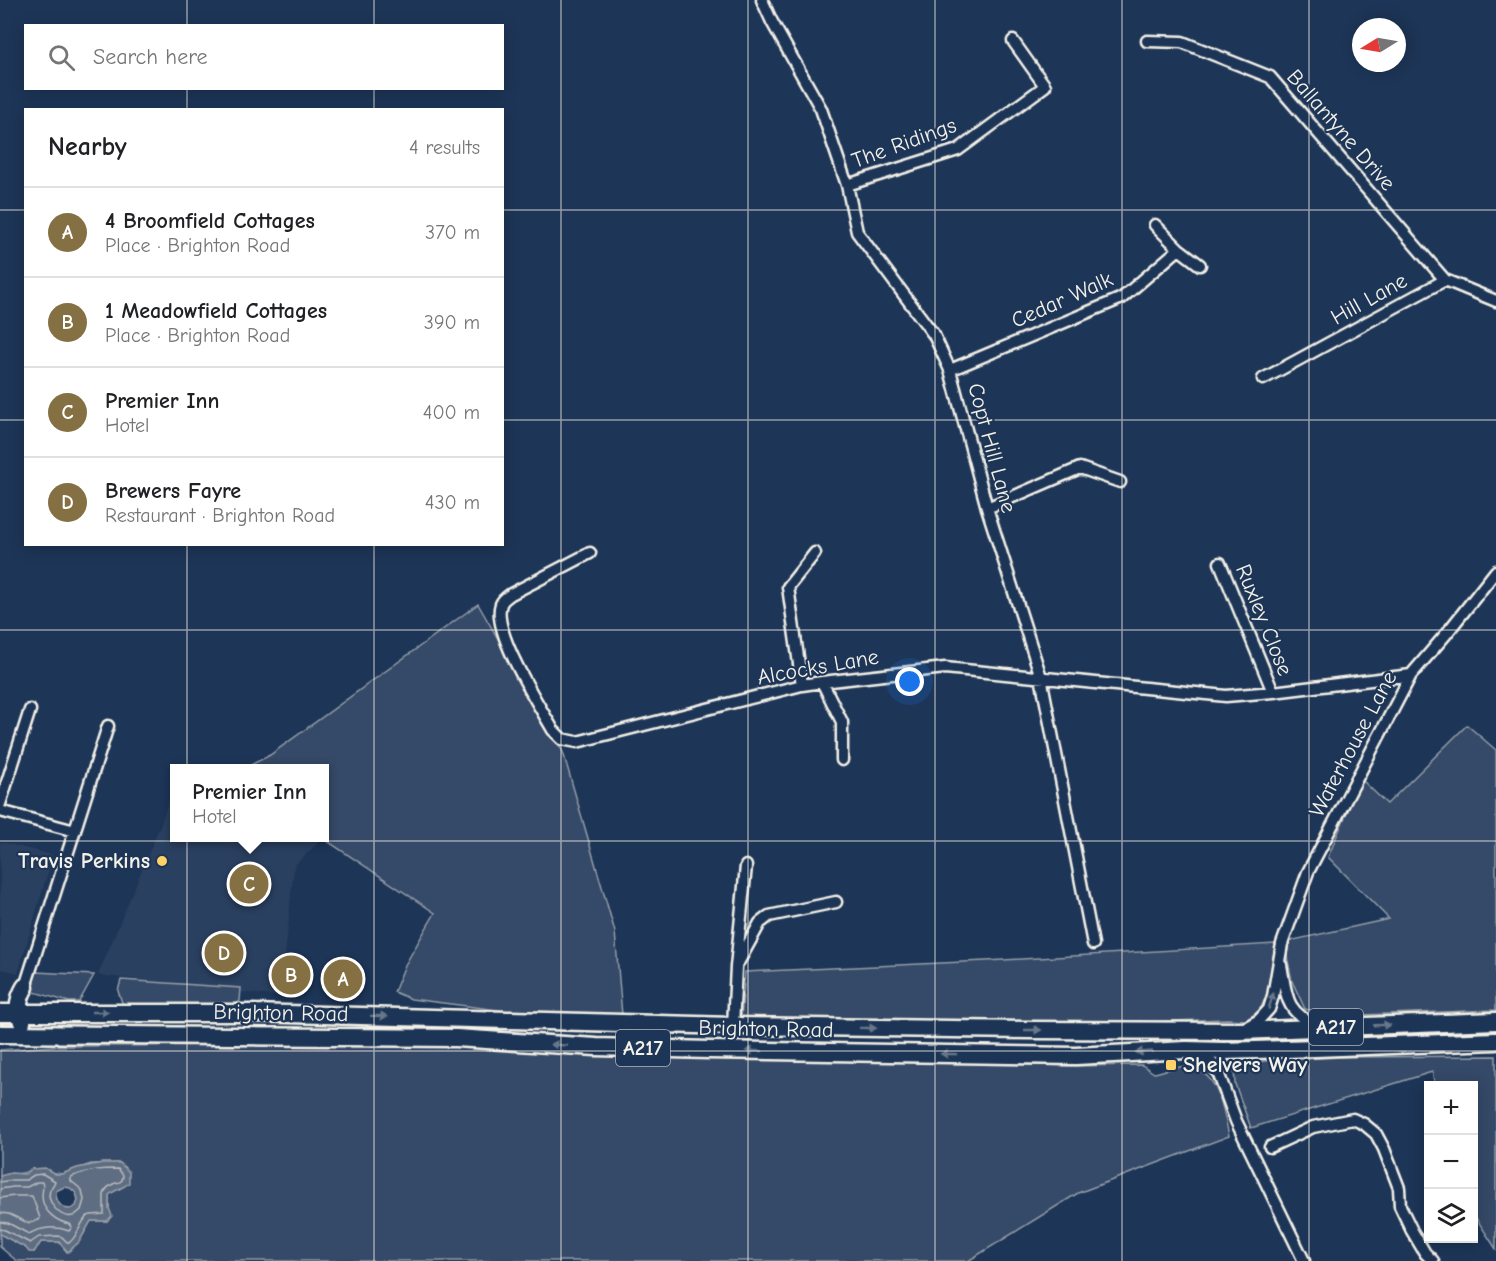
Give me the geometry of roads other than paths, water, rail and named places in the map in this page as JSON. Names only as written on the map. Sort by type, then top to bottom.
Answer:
[{"type":"highway","points":[[25,987],[29,1000],[41,1008],[57,1012]]},
{"type":"highway","points":[[25,987],[18,1003],[19,1013],[22,1022],[32,1034]]},
{"type":"highway","name":"Brighton Road","points":[[0,1013],[251,1013],[734,1026],[1029,1030],[1240,1031],[1496,1021]]},
{"type":"highway","points":[[1176,1030],[1215,1041],[1224,1051]]},
{"type":"highway","name":"Brighton Road","points":[[0,1034],[456,1038],[596,1047],[1043,1056],[1496,1041]]},
{"type":"street","name":"Copt Hill Lane","points":[[762,0],[820,109],[847,185],[856,232],[934,335],[950,370],[987,508],[1041,677],[1093,944]]},
{"type":"street","name":"The Ridings","points":[[847,185],[958,150],[1045,86],[1013,41]]},
{"type":"street","name":"Ballantyne Drive","points":[[1147,41],[1182,42],[1270,77],[1445,280]]},
{"type":"street","points":[[1155,225],[1200,266]]},
{"type":"street","name":"Cedar Walk","points":[[950,370],[1122,298],[1179,249]]},
{"type":"street","points":[[1445,280],[1496,301]]},
{"type":"street","name":"Hill Lane","points":[[1263,379],[1445,280]]},
{"type":"street","points":[[987,508],[1080,468],[1120,482]]},
{"type":"street","name":"Alcocks Lane","points":[[590,553],[511,594],[500,605],[506,642],[553,730],[562,740],[577,742],[822,682],[945,668],[1226,696],[1411,675]]},
{"type":"street","points":[[802,686],[788,587],[815,553]]},
{"type":"street","name":"Ruxley Close","points":[[1220,563],[1273,692]]},
{"type":"street","name":"Waterhouse Lane","points":[[1240,1031],[1259,1020],[1269,1009],[1282,944],[1308,872],[1411,675],[1496,571]]},
{"type":"street","points":[[822,682],[842,722],[842,760]]},
{"type":"street","points":[[0,804],[30,710]]},
{"type":"street","points":[[25,987],[108,726]]},
{"type":"street","points":[[0,811],[75,831]]},
{"type":"street","points":[[734,1026],[736,967],[746,866]]},
{"type":"street","points":[[736,967],[760,923],[769,916],[836,902]]},
{"type":"street","name":"Waterhouse Lane","points":[[1279,956],[1290,1006],[1300,1017],[1320,1028]]},
{"type":"street","points":[[1186,1050],[1212,1063],[1219,1075],[1236,1121],[1304,1261]]},
{"type":"street","points":[[1219,1075],[1224,1051]]},
{"type":"street","points":[[1270,1147],[1324,1124],[1353,1119],[1364,1124],[1376,1134],[1384,1149],[1399,1188],[1400,1206],[1425,1253],[1433,1261]]},
{"type":"water","points":[[102,1163],[120,1163],[129,1172],[129,1183],[109,1195],[109,1208],[112,1216],[107,1221],[91,1221],[79,1242],[68,1252],[59,1242],[41,1242],[34,1252],[29,1252],[26,1248],[0,1234],[0,1176],[11,1173],[25,1174],[32,1169],[45,1168],[55,1174],[62,1174],[77,1168]],"holes":[[[64,1187],[76,1193],[78,1200],[76,1206],[68,1209],[61,1206],[57,1200],[56,1191]]]},
{"type":"place","name":"Travis Perkins","points":[[162,861]]},
{"type":"place","name":"Premier Inn","points":[[249,884]]},
{"type":"place","name":"Brewers Fayre","points":[[224,953]]},
{"type":"place","name":"1 Meadowfield Cottages","points":[[291,975]]},
{"type":"place","name":"4 Broomfield Cottages","points":[[343,979]]},
{"type":"place","name":"Shelvers Way","points":[[1171,1065]]}]
